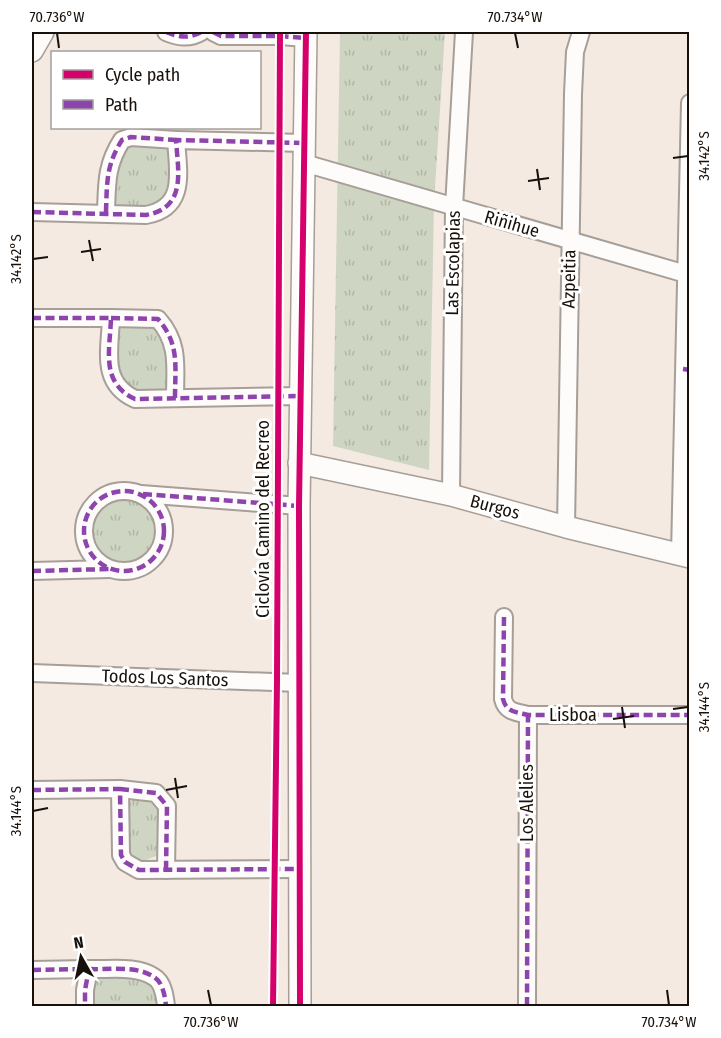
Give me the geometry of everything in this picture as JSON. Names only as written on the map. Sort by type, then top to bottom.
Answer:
[{"type":"street","points":[[32,51],[43,32]]},
{"type":"street","points":[[166,32],[185,37],[201,32]]},
{"type":"street","points":[[213,32],[221,36],[306,35],[299,464],[300,1006]]},
{"type":"street","name":"Las Escolapias","points":[[451,495],[454,207],[464,32]]},
{"type":"street","name":"Azpeitia","points":[[566,527],[573,94],[575,52],[581,32]]},
{"type":"street","points":[[685,556],[686,274],[690,103]]},
{"type":"street","points":[[32,212],[158,213],[170,204],[179,182],[176,140],[131,137],[122,140],[113,154],[107,173],[106,212]]},
{"type":"street","name":"Riñihue","points":[[176,140],[304,153],[454,207],[686,274]]},
{"type":"street","points":[[32,318],[158,319],[173,340],[175,398]]},
{"type":"street","points":[[111,318],[109,373],[115,385],[124,394],[135,399],[300,396]]},
{"type":"street","name":"Burgos","points":[[299,464],[451,495],[566,527],[685,556]]},
{"type":"street","points":[[110,569],[90,553],[85,541],[84,528],[93,505],[103,497],[115,492],[128,491],[141,494],[299,506]]},
{"type":"street","points":[[32,571],[110,569],[123,572],[136,570],[147,564],[162,546],[165,533],[164,521],[151,500],[141,494]]},
{"type":"street","points":[[504,617],[503,699],[505,706],[510,710],[528,715]]},
{"type":"street","name":"Todos Los Santos","points":[[32,673],[299,683]]},
{"type":"street","name":"Lisboa","points":[[528,715],[690,715]]},
{"type":"street","name":"Los Alelies","points":[[527,1006],[528,715]]},
{"type":"street","points":[[120,789],[121,855],[125,862],[139,870],[300,869]]},
{"type":"street","points":[[32,790],[120,789],[156,793],[167,806],[166,870]]},
{"type":"street","points":[[85,1006],[88,969]]},
{"type":"street","points":[[32,970],[137,970],[155,977],[161,987],[166,1006]]},
{"type":"green space","points":[[340,32],[445,32],[434,203],[429,470],[333,446]]},
{"type":"green space","points":[[126,145],[170,146],[172,181],[164,200],[145,208],[113,206],[113,174]]},
{"type":"green space","points":[[116,323],[156,324],[168,341],[170,393],[136,394],[127,389],[115,361]]},
{"type":"green space","points":[[124,495],[144,501],[154,511],[160,531],[154,551],[144,561],[124,567],[104,561],[94,551],[88,531],[94,511],[104,501]]},
{"type":"green space","points":[[143,796],[150,796],[163,807],[159,855],[143,861],[132,857],[127,850],[128,802]]},
{"type":"green space","points":[[93,974],[136,976],[152,981],[161,1006],[90,1006]]},
{"type":"marked path","points":[[166,32],[184,36],[192,36],[201,32]]},
{"type":"marked path","points":[[213,32],[221,36],[306,38]]},
{"type":"marked path","points":[[106,212],[110,166],[122,140],[131,137],[176,140]]},
{"type":"marked path","points":[[32,212],[146,215],[159,211],[168,205],[177,186],[176,140],[304,143]]},
{"type":"marked path","points":[[32,318],[111,318],[109,353],[112,375],[116,384],[135,399],[300,396]]},
{"type":"marked path","points":[[111,318],[158,319],[170,338],[175,356],[175,398]]},
{"type":"marked path","points":[[683,369],[690,370]]},
{"type":"marked path","points":[[124,491],[139,494],[152,503],[161,516],[164,531],[161,546],[152,559],[139,568],[124,571],[109,568],[96,559],[87,546],[84,531],[87,516],[96,503],[109,494],[124,491]]},
{"type":"marked path","points":[[143,494],[299,506]]},
{"type":"marked path","points":[[32,571],[110,569]]},
{"type":"marked path","points":[[504,617],[503,699],[506,707],[512,711],[528,715],[690,715]]},
{"type":"marked path","points":[[527,1006],[528,715]]},
{"type":"marked path","points":[[120,789],[156,793],[167,806],[166,870]]},
{"type":"marked path","points":[[32,790],[120,789],[121,855],[125,862],[139,870],[300,869]]},
{"type":"marked path","points":[[89,969],[131,969],[147,973],[160,982],[166,1006]]},
{"type":"marked path","points":[[32,970],[89,969],[85,1006]]},
{"type":"cycle path","name":"Ciclovía Camino del Recreo","points":[[273,1006],[280,32]]},
{"type":"cycle path","points":[[300,1006],[299,506],[306,32]]}]
